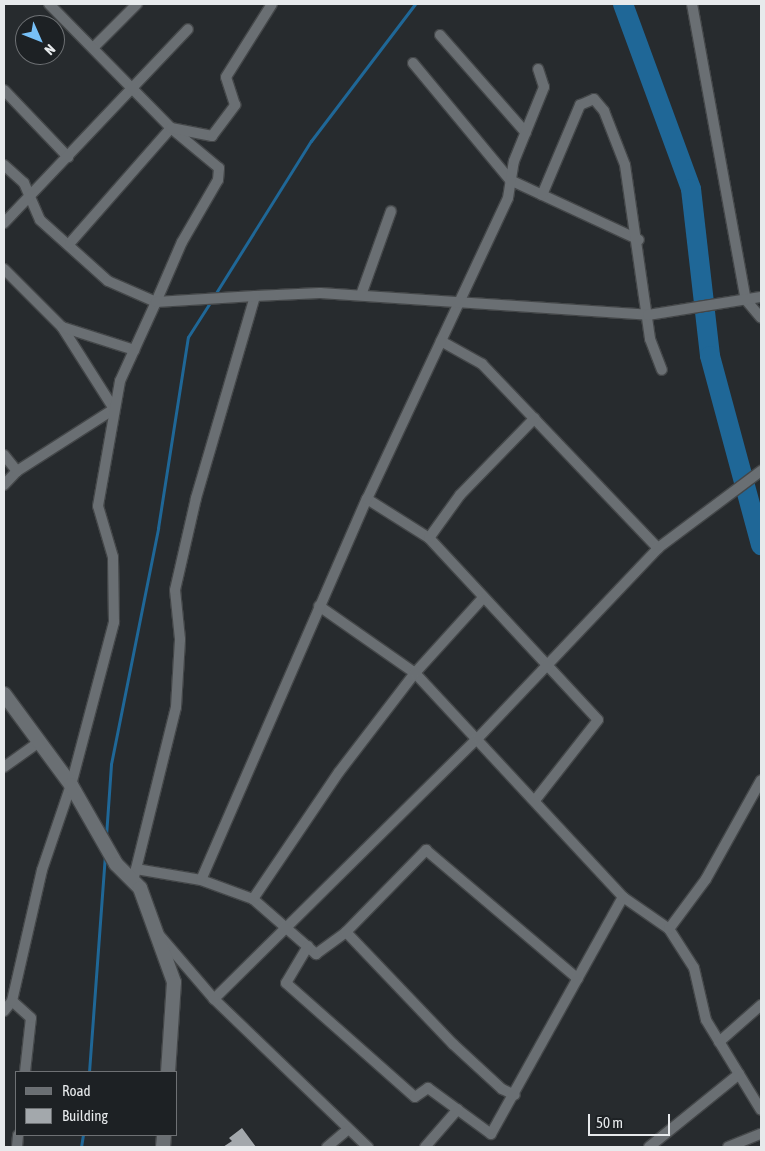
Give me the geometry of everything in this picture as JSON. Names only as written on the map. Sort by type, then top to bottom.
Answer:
[{"type":"street","points":[[4,1011],[12,1001],[42,870],[71,785],[114,622],[113,557],[98,506],[114,409],[134,350],[220,168],[171,128],[52,4]]},
{"type":"street","points":[[94,47],[137,4]]},
{"type":"street","points":[[171,128],[212,136],[235,105],[226,77],[272,4]]},
{"type":"street","points":[[692,4],[746,300],[761,318]]},
{"type":"street","points":[[4,223],[188,29]]},
{"type":"street","points":[[440,35],[526,133]]},
{"type":"street","points":[[413,63],[510,180],[639,240]]},
{"type":"street","points":[[201,880],[367,499],[508,198],[510,180],[544,87],[538,69]]},
{"type":"street","points":[[4,90],[68,157]]},
{"type":"street","points":[[542,195],[580,104],[594,99],[604,111],[625,165],[639,240],[650,339],[662,370]]},
{"type":"street","points":[[70,243],[171,128]]},
{"type":"street","points":[[4,165],[24,183],[40,220],[70,243],[108,281],[156,302],[175,299],[255,296],[361,295],[461,301],[510,308],[648,315],[761,297]]},
{"type":"street","points":[[361,295],[391,211]]},
{"type":"street","points":[[4,269],[62,327],[114,409]]},
{"type":"street","points":[[168,1071],[174,982],[134,875],[176,707],[180,639],[175,590],[198,489],[255,296]]},
{"type":"street","points":[[62,327],[134,350]]},
{"type":"street","points":[[441,341],[482,364],[535,418],[595,486],[658,548]]},
{"type":"street","points":[[4,485],[17,471],[114,409]]},
{"type":"street","points":[[429,538],[460,495],[535,418]]},
{"type":"street","points":[[4,455],[17,471]]},
{"type":"street","points":[[214,1000],[284,925],[478,738],[658,548],[761,471]]},
{"type":"street","points":[[367,499],[429,538],[598,720],[536,799]]},
{"type":"street","points":[[253,900],[339,772],[415,673],[483,598]]},
{"type":"street","points":[[319,606],[415,673],[536,799],[623,897],[669,929],[694,968],[706,1020],[761,1110]]},
{"type":"street","points":[[4,694],[71,785],[116,864],[134,875],[201,880],[253,900],[316,954],[346,932],[426,850],[578,979]]},
{"type":"street","points":[[4,767],[38,742]]},
{"type":"street","points":[[669,929],[706,879],[761,780]]},
{"type":"street","points":[[308,946],[286,983],[415,1097],[428,1088],[491,1134],[515,1095],[623,897]]},
{"type":"street","points":[[153,928],[214,1000],[346,1131],[368,1147]]},
{"type":"street","points":[[346,932],[397,980],[453,1044],[502,1090],[515,1095]]},
{"type":"street","points":[[12,1001],[31,1018],[25,1071]]},
{"type":"street","points":[[718,1042],[761,1005]]},
{"type":"street","points":[[649,1147],[739,1074]]},
{"type":"street","points":[[425,1147],[458,1109]]},
{"type":"street","points":[[327,1147],[346,1131]]},
{"type":"street","points":[[728,1147],[761,1134]]},
{"type":"building","points":[[242,1128],[256,1147],[223,1147],[232,1141],[229,1138]]},
{"type":"waterway","points":[[214,296],[311,141],[415,4]]},
{"type":"waterway","points":[[623,4],[691,189],[710,356],[761,545]]},
{"type":"waterway","points":[[106,836],[111,764],[158,528],[188,337],[211,301]]},
{"type":"waterway","points":[[89,1071],[105,855]]},
{"type":"waterway","points":[[81,1147],[83,1136]]}]
